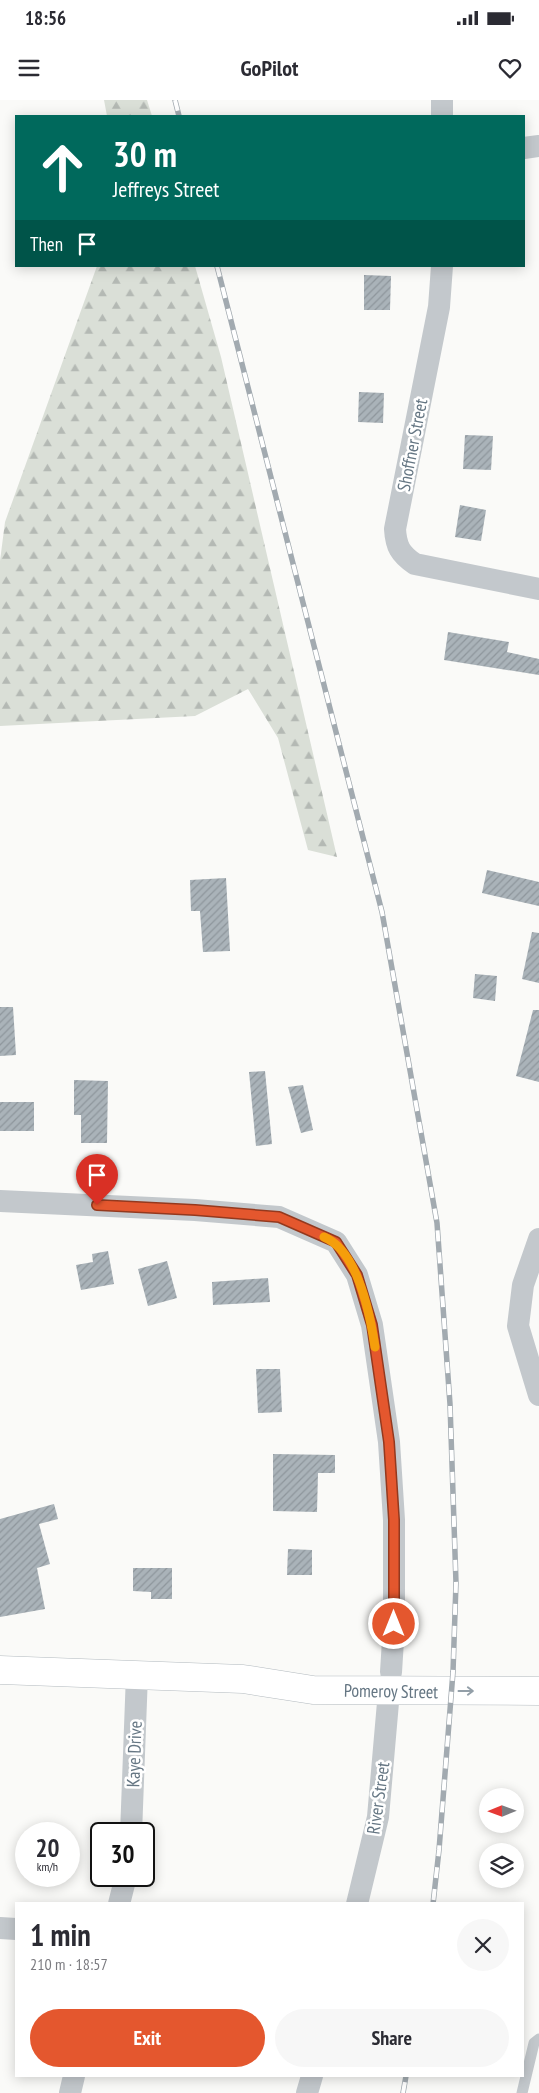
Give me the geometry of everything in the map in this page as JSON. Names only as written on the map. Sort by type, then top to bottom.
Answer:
[{"type":"street","points":[[442,100],[442,115]]},
{"type":"street","points":[[525,148],[539,146]]},
{"type":"street","name":"Shoffner Street","points":[[442,267],[439,307],[395,529],[396,545],[404,557],[415,564],[539,589]]},
{"type":"street","name":"River Street","points":[[0,1201],[195,1210],[279,1217],[336,1242],[357,1275],[372,1325],[389,1442],[394,1520],[394,1624],[378,1816],[357,1902]]},
{"type":"street","points":[[539,1239],[524,1285],[518,1326],[539,1395]]},
{"type":"street","name":"Pomeroy Street","points":[[0,1670],[243,1679],[313,1672],[390,1681],[539,1691]]},
{"type":"street","name":"Pomeroy Street","points":[[390,1681],[539,1673]]},
{"type":"street","name":"Kaye Drive","points":[[131,1822],[137,1674]]},
{"type":"street","points":[[120,1902],[123,1887]]},
{"type":"street","points":[[0,1928],[15,1929]]},
{"type":"street","points":[[70,2093],[74,2077]]},
{"type":"street","points":[[307,2093],[312,2077]]},
{"type":"lane","points":[[522,2093],[534,2043],[539,2039]]},
{"type":"green space","points":[[104,100],[147,100],[152,115],[107,115]]},
{"type":"green space","points":[[97,267],[195,267],[221,357],[337,857],[308,850],[278,738],[248,689],[195,716],[0,726],[0,561],[5,522]]},
{"type":"building","points":[[364,275],[391,276],[390,310],[364,310]]},
{"type":"building","points":[[359,392],[384,393],[383,423],[358,422]]},
{"type":"building","points":[[465,435],[493,436],[491,470],[463,469]]},
{"type":"building","points":[[460,505],[486,510],[481,541],[455,537]]},
{"type":"building","points":[[448,632],[509,642],[507,652],[539,659],[539,675],[444,660]]},
{"type":"building","points":[[487,870],[539,882],[539,906],[482,893]]},
{"type":"building","points":[[226,878],[230,951],[203,952],[200,911],[191,911],[190,880]]},
{"type":"building","points":[[532,932],[539,933],[539,983],[522,979]]},
{"type":"building","points":[[475,974],[497,976],[495,1001],[473,998]]},
{"type":"building","points":[[0,1007],[13,1007],[16,1055],[0,1056]]},
{"type":"building","points":[[533,1010],[539,1010],[539,1082],[516,1076]]},
{"type":"building","points":[[265,1071],[272,1144],[256,1146],[249,1072]]},
{"type":"building","points":[[74,1080],[108,1081],[107,1143],[81,1143],[81,1115],[74,1115]]},
{"type":"building","points":[[303,1085],[313,1130],[301,1133],[288,1087]]},
{"type":"building","points":[[0,1102],[34,1102],[34,1131],[0,1131]]},
{"type":"building","points":[[108,1251],[114,1284],[81,1290],[76,1265],[93,1262],[92,1254]]},
{"type":"building","points":[[167,1261],[177,1298],[148,1306],[138,1269]]},
{"type":"building","points":[[268,1278],[270,1302],[213,1305],[212,1282]]},
{"type":"building","points":[[256,1369],[280,1369],[282,1412],[258,1413]]},
{"type":"building","points":[[273,1454],[335,1455],[335,1473],[318,1473],[317,1512],[273,1511]]},
{"type":"building","points":[[54,1504],[58,1519],[39,1524],[50,1564],[37,1568],[45,1609],[0,1617],[0,1519]]},
{"type":"building","points":[[288,1549],[312,1550],[312,1575],[287,1575]]},
{"type":"building","points":[[133,1568],[172,1568],[172,1599],[151,1599],[151,1592],[133,1591]]},
{"type":"railway","points":[[175,100],[179,115]]},
{"type":"railway","points":[[217,267],[382,912],[437,1223],[450,1404],[456,1583],[453,1672],[433,1902]]},
{"type":"railway","points":[[403,2093],[406,2077]]},
{"type":"slow traffic","points":[[324,1237],[336,1242],[357,1275],[372,1325],[375,1347]]},
{"type":"route","points":[[97,1205],[279,1217],[336,1242],[357,1275],[372,1325],[389,1442],[394,1520],[394,1624]]}]
